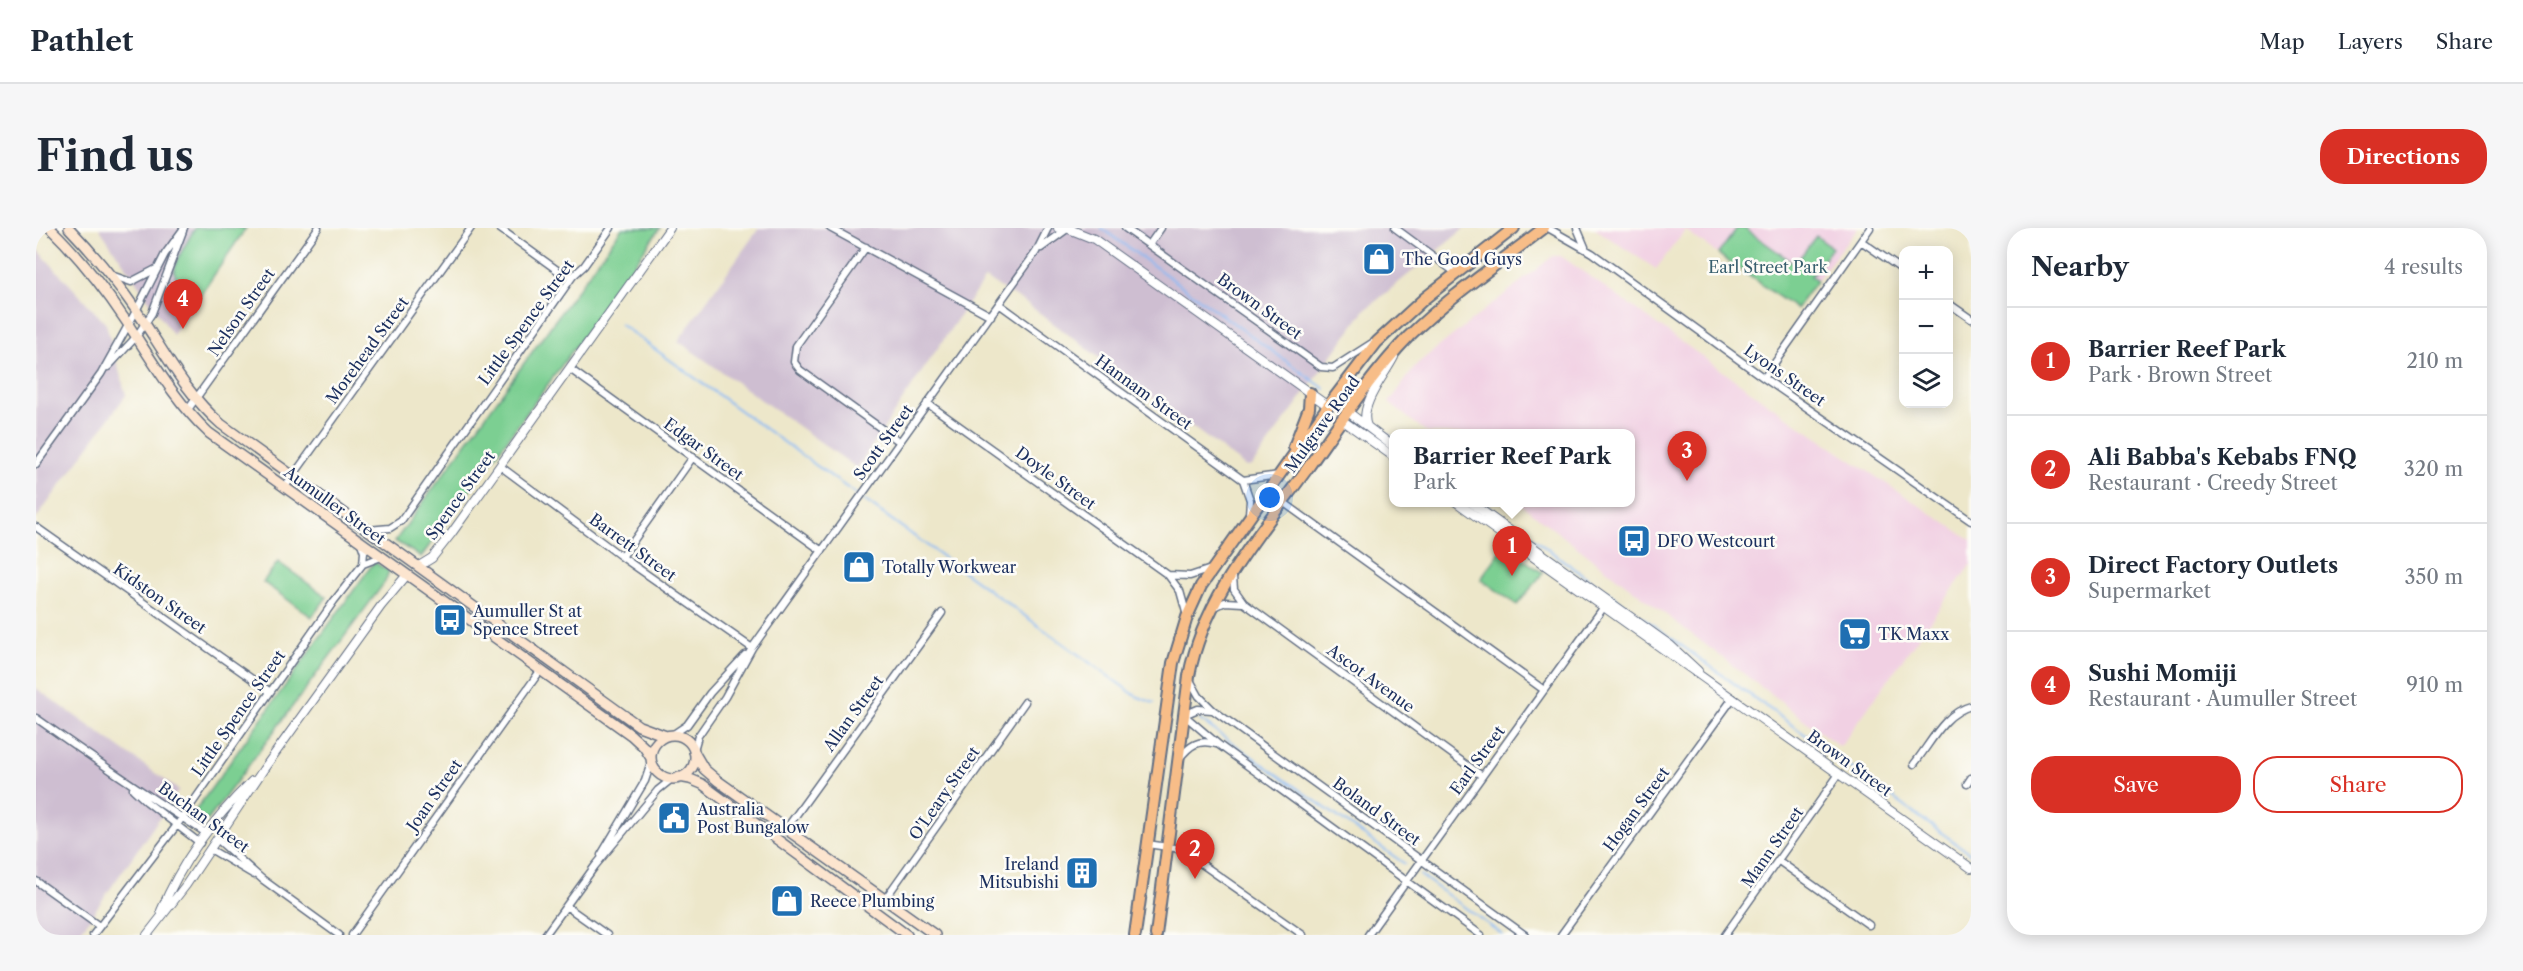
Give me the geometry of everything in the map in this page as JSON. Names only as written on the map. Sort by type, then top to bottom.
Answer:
[{"type":"main road","name":"Aumuller Street","points":[[50,228],[84,265],[128,324],[187,411],[232,451],[638,740],[651,759]]},
{"type":"main road","name":"Aumuller Street","points":[[69,228],[108,273],[196,400],[220,424],[639,726],[669,736]]},
{"type":"main road","name":"Mulgrave Road","points":[[1135,935],[1173,663],[1187,616],[1212,568],[1328,406],[1382,337],[1410,310],[1514,228]]},
{"type":"main road","name":"Mulgrave Road","points":[[1156,935],[1189,676],[1198,640],[1211,609],[1234,570],[1345,416],[1398,348],[1438,311],[1544,228]]},
{"type":"main road","points":[[1289,462],[1309,408],[1310,393]]},
{"type":"main road","points":[[1328,406],[1345,416]]},
{"type":"main road","name":"Spence Street","points":[[406,576],[419,566]]},
{"type":"main road","points":[[501,626],[498,633],[520,650],[526,662]]},
{"type":"main road","points":[[907,935],[702,784],[690,779],[663,776],[657,771],[651,759],[656,744],[669,736],[687,740],[701,765],[713,778],[935,935]]},
{"type":"main road","points":[[676,778],[693,766],[694,751]]},
{"type":"street","points":[[101,374],[145,325],[163,287],[184,228]]},
{"type":"street","points":[[36,465],[101,374],[173,240],[184,228]]},
{"type":"street","name":"Nelson Street","points":[[187,411],[318,228]]},
{"type":"street","name":"Morehead Street","points":[[285,488],[471,228]]},
{"type":"street","points":[[499,228],[564,274],[573,276]]},
{"type":"street","name":"Little Spence Street","points":[[368,530],[390,528],[402,519],[573,276],[584,266],[611,228]]},
{"type":"street","name":"Spence Street","points":[[419,566],[435,555],[670,228]]},
{"type":"street","points":[[830,228],[991,316]]},
{"type":"street","name":"Scott Street","points":[[694,751],[698,736],[725,697],[752,648],[991,316],[1036,252],[1048,228]]},
{"type":"street","points":[[1058,228],[1069,229],[1094,239],[1328,406]]},
{"type":"street","points":[[1086,228],[1094,239]]},
{"type":"street","name":"Brown Street","points":[[1125,228],[1324,368],[1333,368],[1382,337]]},
{"type":"street","points":[[1149,245],[1161,228]]},
{"type":"street","points":[[1395,228],[1456,273]]},
{"type":"street","name":"Lyons Street","points":[[1548,228],[1585,248],[1764,378],[1971,521]]},
{"type":"street","points":[[1577,228],[1585,248]]},
{"type":"street","points":[[1764,378],[1870,228]]},
{"type":"street","name":"Scott Street","points":[[1036,252],[1069,229]]},
{"type":"street","points":[[1861,241],[1899,268]]},
{"type":"street","points":[[866,247],[796,346],[794,362],[800,370],[900,442]]},
{"type":"street","points":[[108,273],[118,279],[131,282],[159,267]]},
{"type":"street","name":"Hannam Street","points":[[999,304],[1243,480]]},
{"type":"street","points":[[1953,306],[1971,319]]},
{"type":"street","points":[[1367,426],[1366,407],[1398,348]]},
{"type":"street","name":"Edgar Street","points":[[570,369],[822,551]]},
{"type":"street","name":"Doyle Street","points":[[927,403],[1168,575],[1180,591],[1187,616]]},
{"type":"street","points":[[1345,416],[1367,426],[1389,443]]},
{"type":"street","points":[[1345,416],[1389,453]]},
{"type":"street","points":[[622,557],[693,457]]},
{"type":"street","name":"Barrett Street","points":[[500,466],[622,557],[752,648]]},
{"type":"street","points":[[1249,517],[1250,500],[1243,480],[1279,475]]},
{"type":"street","points":[[1283,502],[1544,690]]},
{"type":"street","name":"Brown Street","points":[[1463,507],[1605,604]]},
{"type":"street","name":"Brown Street","points":[[1477,507],[1710,682],[1971,868]]},
{"type":"street","name":"Kidston Street","points":[[36,527],[269,691]]},
{"type":"street","points":[[361,543],[364,552],[363,564],[381,557]]},
{"type":"street","name":"Little Spence Street","points":[[93,935],[177,825],[269,691],[363,564]]},
{"type":"street","points":[[1168,575],[1190,576],[1212,568]]},
{"type":"street","points":[[1234,570],[1234,589],[1244,603]]},
{"type":"street","name":"Spence Street","points":[[147,935],[381,606],[406,576]]},
{"type":"street","points":[[1211,609],[1225,602],[1244,603]]},
{"type":"street","name":"Ascot Avenue","points":[[1244,603],[1482,776]]},
{"type":"street","name":"Earl Street","points":[[1368,935],[1605,604]]},
{"type":"street","name":"Allan Street","points":[[786,829],[942,613]]},
{"type":"street","name":"Scott Street","points":[[669,736],[687,725],[710,693],[752,648]]},
{"type":"street","name":"Joan Street","points":[[352,935],[540,671]]},
{"type":"street","name":"Boland Street","points":[[1189,676],[1196,692],[1213,710],[1525,935]]},
{"type":"street","name":"Hogan Street","points":[[1561,935],[1733,698]]},
{"type":"street","name":"O'Leary Street","points":[[885,899],[1024,702]]},
{"type":"street","points":[[1914,764],[1951,716],[1959,709],[1971,706]]},
{"type":"street","points":[[1213,710],[1198,709],[1184,715],[1219,745],[1481,935]]},
{"type":"street","name":"Buchan Street","points":[[36,718],[127,783],[150,795],[217,839],[262,879],[339,935]]},
{"type":"street","points":[[1178,762],[1198,742],[1205,741],[1219,745]]},
{"type":"street","points":[[595,866],[645,781],[651,759]]},
{"type":"street","name":"Spence Street","points":[[157,920],[173,884],[206,833],[223,810],[264,770]]},
{"type":"street","name":"Mann Street","points":[[1725,935],[1839,774]]},
{"type":"street","points":[[545,935],[595,866],[658,789],[676,778]]},
{"type":"street","name":"Buchan Street","points":[[127,783],[147,802],[200,843],[262,879]]},
{"type":"street","points":[[1147,844],[1167,847],[1189,855],[1303,935]]},
{"type":"street","points":[[1779,861],[1869,926]]},
{"type":"street","points":[[36,881],[99,926]]},
{"type":"street","points":[[566,906],[607,935]]},
{"type":"shaded area","points":[[99,228],[246,228],[173,335]]},
{"type":"shaded area","points":[[759,228],[1465,228],[1364,311],[1252,466],[1246,467],[1026,303],[985,278],[857,468],[678,341]]},
{"type":"shaded area","points":[[1594,228],[1737,228],[1718,254],[1685,230],[1656,269]]},
{"type":"shaded area","points":[[1744,228],[1858,228],[1817,280]]},
{"type":"shaded area","points":[[36,248],[106,324],[126,395],[36,519]]},
{"type":"shaded area","points":[[1553,256],[1561,256],[1794,422],[1971,540],[1971,564],[1840,747],[1524,507],[1635,507],[1635,429],[1423,429],[1389,403],[1418,363]]},
{"type":"shaded area","points":[[36,688],[179,790],[78,935],[36,935]]},
{"type":"green space","points":[[195,228],[246,228],[191,309],[174,272],[177,260]]},
{"type":"green space","points":[[622,228],[660,228],[421,557],[395,541]]},
{"type":"green space","name":"Earl Street Park","points":[[1737,228],[1744,228],[1795,264],[1816,236],[1832,248],[1811,276],[1817,280],[1796,309],[1718,254]]},
{"type":"green space","points":[[1504,546],[1543,573],[1517,605],[1481,579]]},
{"type":"green space","points":[[278,562],[327,597],[312,617],[263,582]]},
{"type":"green space","points":[[374,562],[389,571],[385,582],[208,820],[202,822],[195,811]]},
{"type":"waterway","points":[[1101,228],[1325,389]]},
{"type":"waterway","points":[[620,324],[1136,696],[1154,703]]},
{"type":"waterway","points":[[1375,425],[1389,435]]},
{"type":"waterway","points":[[1489,507],[1971,854]]},
{"type":"waterway","points":[[1200,720],[1405,864]]},
{"type":"waterway","points":[[1420,875],[1503,935]]},
{"type":"place","name":"The Good Guys","points":[[1379,259]]},
{"type":"place","name":"Sushi Momiji","points":[[183,329]]},
{"type":"place","name":"Direct Factory Outlets","points":[[1687,481]]},
{"type":"place","name":"DFO Westcourt","points":[[1634,541]]},
{"type":"place","name":"Totally Workwear","points":[[859,567]]},
{"type":"place","name":"Barrier Reef Park","points":[[1512,576]]},
{"type":"place","name":"Aumuller St at Spence Street","points":[[450,620]]},
{"type":"place","name":"TK Maxx","points":[[1855,634]]},
{"type":"place","name":"Australia Post Bungalow","points":[[674,818]]},
{"type":"place","name":"Ireland Mitsubishi","points":[[1082,873]]},
{"type":"place","name":"Ali Babba's Kebabs FNQ","points":[[1195,879]]},
{"type":"place","name":"Reece Plumbing","points":[[787,901]]}]
